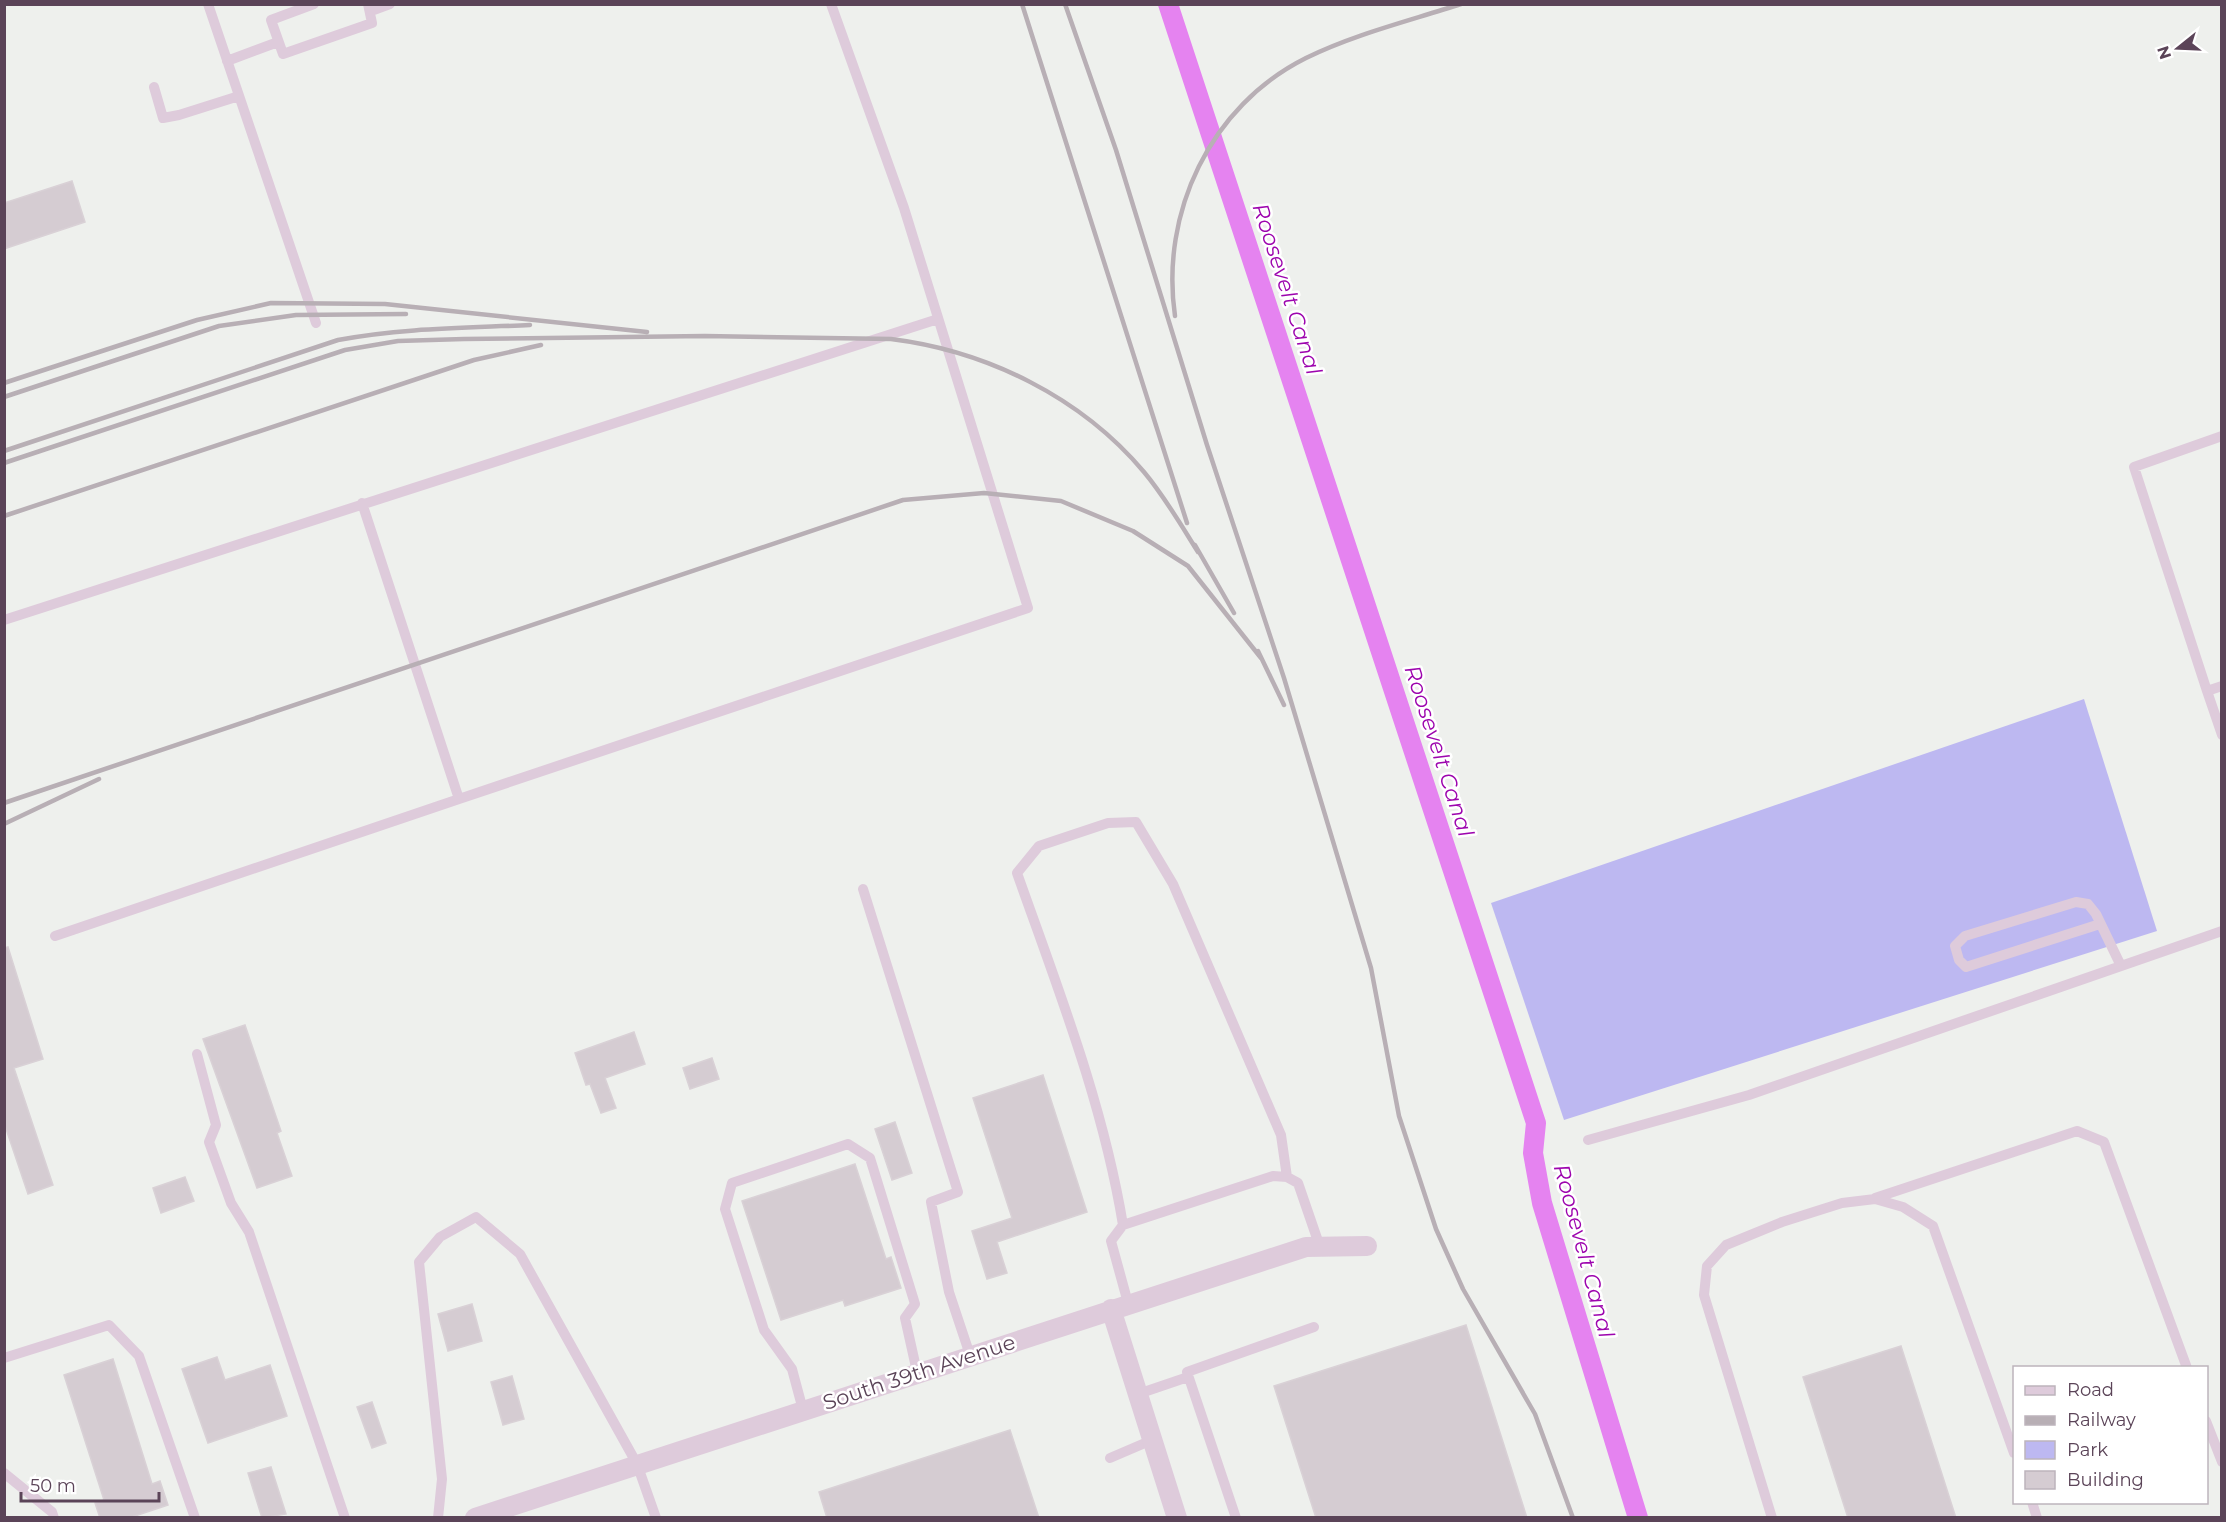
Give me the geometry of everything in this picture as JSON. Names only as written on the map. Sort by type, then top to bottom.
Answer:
[{"type":"street","name":"South 39th Avenue","points":[[475,1518],[1306,1246],[1367,1246]]},
{"type":"street","points":[[1119,1306],[1138,1394],[1177,1518]]},
{"type":"lane","points":[[208,4],[316,322]]},
{"type":"lane","points":[[314,4],[271,20],[282,53],[285,54],[370,24],[373,20],[369,8],[390,4]]},
{"type":"lane","points":[[55,936],[1028,608],[904,208],[831,4]]},
{"type":"lane","points":[[227,62],[278,42]]},
{"type":"lane","points":[[154,87],[163,118],[239,96]]},
{"type":"lane","points":[[4,620],[938,319]]},
{"type":"lane","points":[[2222,436],[2134,467],[2222,735]]},
{"type":"lane","points":[[362,503],[459,799]]},
{"type":"lane","points":[[2207,691],[2222,686]]},
{"type":"lane","points":[[1123,1225],[1115,1176],[1095,1096],[1017,873],[1039,846],[1108,823],[1136,822],[1173,884],[1281,1135],[1287,1177]]},
{"type":"lane","points":[[862,890],[958,1192],[931,1202],[949,1292],[970,1355]]},
{"type":"lane","points":[[2100,924],[1966,967],[1959,960],[1955,946],[1965,936],[2076,902],[2088,904],[2100,924],[2121,966]]},
{"type":"lane","points":[[1588,1140],[1749,1095],[2222,931]]},
{"type":"lane","points":[[196,1054],[216,1125],[209,1142],[231,1203],[249,1232],[345,1518]]},
{"type":"lane","points":[[1772,1518],[1704,1295],[1707,1266],[1726,1245],[1782,1222],[1842,1203],[1875,1198],[2077,1131],[2104,1142],[2186,1366]]},
{"type":"lane","points":[[802,1410],[792,1369],[764,1330],[725,1209],[726,1199],[732,1183],[848,1144],[870,1158],[915,1304],[905,1318],[917,1372]]},
{"type":"lane","points":[[1119,1306],[1111,1240],[1123,1225],[1273,1176],[1287,1177],[1298,1183],[1320,1246]]},
{"type":"lane","points":[[1875,1198],[1903,1207],[1933,1226],[2013,1450]]},
{"type":"lane","points":[[438,1518],[442,1479],[419,1262],[440,1237],[476,1217],[520,1254],[637,1464],[656,1518]]},
{"type":"lane","points":[[4,1358],[110,1325],[140,1356],[195,1518]]},
{"type":"lane","points":[[1234,1517],[1187,1372],[1314,1327]]},
{"type":"lane","points":[[1138,1394],[1188,1377]]},
{"type":"lane","points":[[2208,1426],[2222,1462]]},
{"type":"lane","points":[[1110,1458],[1152,1440]]},
{"type":"lane","points":[[4,1473],[52,1512],[54,1518]]},
{"type":"green space","points":[[2084,699],[2157,931],[1564,1120],[1491,903]]},
{"type":"building","points":[[72,181],[85,222],[4,249],[4,203]]},
{"type":"building","points":[[8,947],[43,1059],[14,1068],[53,1185],[28,1194],[4,1123],[4,948]]},
{"type":"building","points":[[245,1025],[281,1131],[277,1133],[292,1176],[257,1188],[203,1039]]},
{"type":"building","points":[[634,1032],[645,1064],[605,1078],[616,1108],[601,1113],[590,1084],[586,1085],[575,1053]]},
{"type":"building","points":[[712,1058],[719,1079],[690,1089],[683,1068]]},
{"type":"building","points":[[1043,1075],[1087,1212],[997,1242],[1007,1273],[987,1279],[972,1231],[1012,1218],[973,1098]]},
{"type":"building","points":[[895,1122],[912,1173],[892,1180],[875,1129]]},
{"type":"building","points":[[855,1164],[886,1259],[891,1257],[901,1288],[845,1306],[843,1300],[781,1320],[742,1201]]},
{"type":"building","points":[[185,1177],[194,1201],[161,1213],[153,1188]]},
{"type":"building","points":[[472,1304],[482,1341],[448,1351],[438,1314]]},
{"type":"building","points":[[1466,1325],[1527,1518],[1316,1518],[1274,1386]]},
{"type":"building","points":[[1901,1346],[1956,1518],[1848,1518],[1803,1377]]},
{"type":"building","points":[[217,1357],[225,1380],[270,1365],[287,1416],[208,1443],[182,1369]]},
{"type":"building","points":[[113,1359],[152,1484],[160,1481],[168,1505],[129,1518],[100,1518],[95,1503],[104,1500],[64,1375]]},
{"type":"building","points":[[512,1376],[524,1419],[503,1425],[491,1382]]},
{"type":"building","points":[[372,1402],[386,1443],[372,1448],[357,1407]]},
{"type":"building","points":[[1010,1430],[1039,1518],[827,1518],[819,1492]]},
{"type":"building","points":[[271,1467],[286,1514],[262,1518],[248,1473]]},
{"type":"waterway","name":"Roosevelt Canal","points":[[1168,4],[1536,1123],[1533,1153],[1542,1203],[1638,1518]]},
{"type":"railway","points":[[1022,4],[1187,523]]},
{"type":"railway","points":[[1065,4],[1116,150],[1207,445],[1284,678],[1371,968],[1399,1116],[1436,1229],[1463,1289],[1535,1414],[1573,1518]]},
{"type":"railway","points":[[1175,316],[1172,277],[1176,239],[1185,202],[1199,166],[1218,134],[1243,104],[1272,79],[1325,49],[1461,4]]},
{"type":"railway","points":[[4,383],[197,320],[271,303],[385,304],[647,332]]},
{"type":"railway","points":[[4,397],[219,326],[296,315],[406,314]]},
{"type":"railway","points":[[4,451],[338,340],[410,331],[530,325]]},
{"type":"railway","points":[[4,463],[345,350],[398,341],[705,336],[891,339],[962,354],[1030,382],[1062,400],[1119,445],[1144,472],[1166,501],[1198,552]]},
{"type":"railway","points":[[4,516],[474,360],[541,345]]},
{"type":"railway","points":[[4,803],[903,500],[984,493],[1061,501],[1133,531],[1188,566],[1261,658]]},
{"type":"railway","points":[[1195,545],[1234,613]]},
{"type":"railway","points":[[1258,651],[1284,705]]},
{"type":"railway","points":[[4,824],[99,779]]}]
